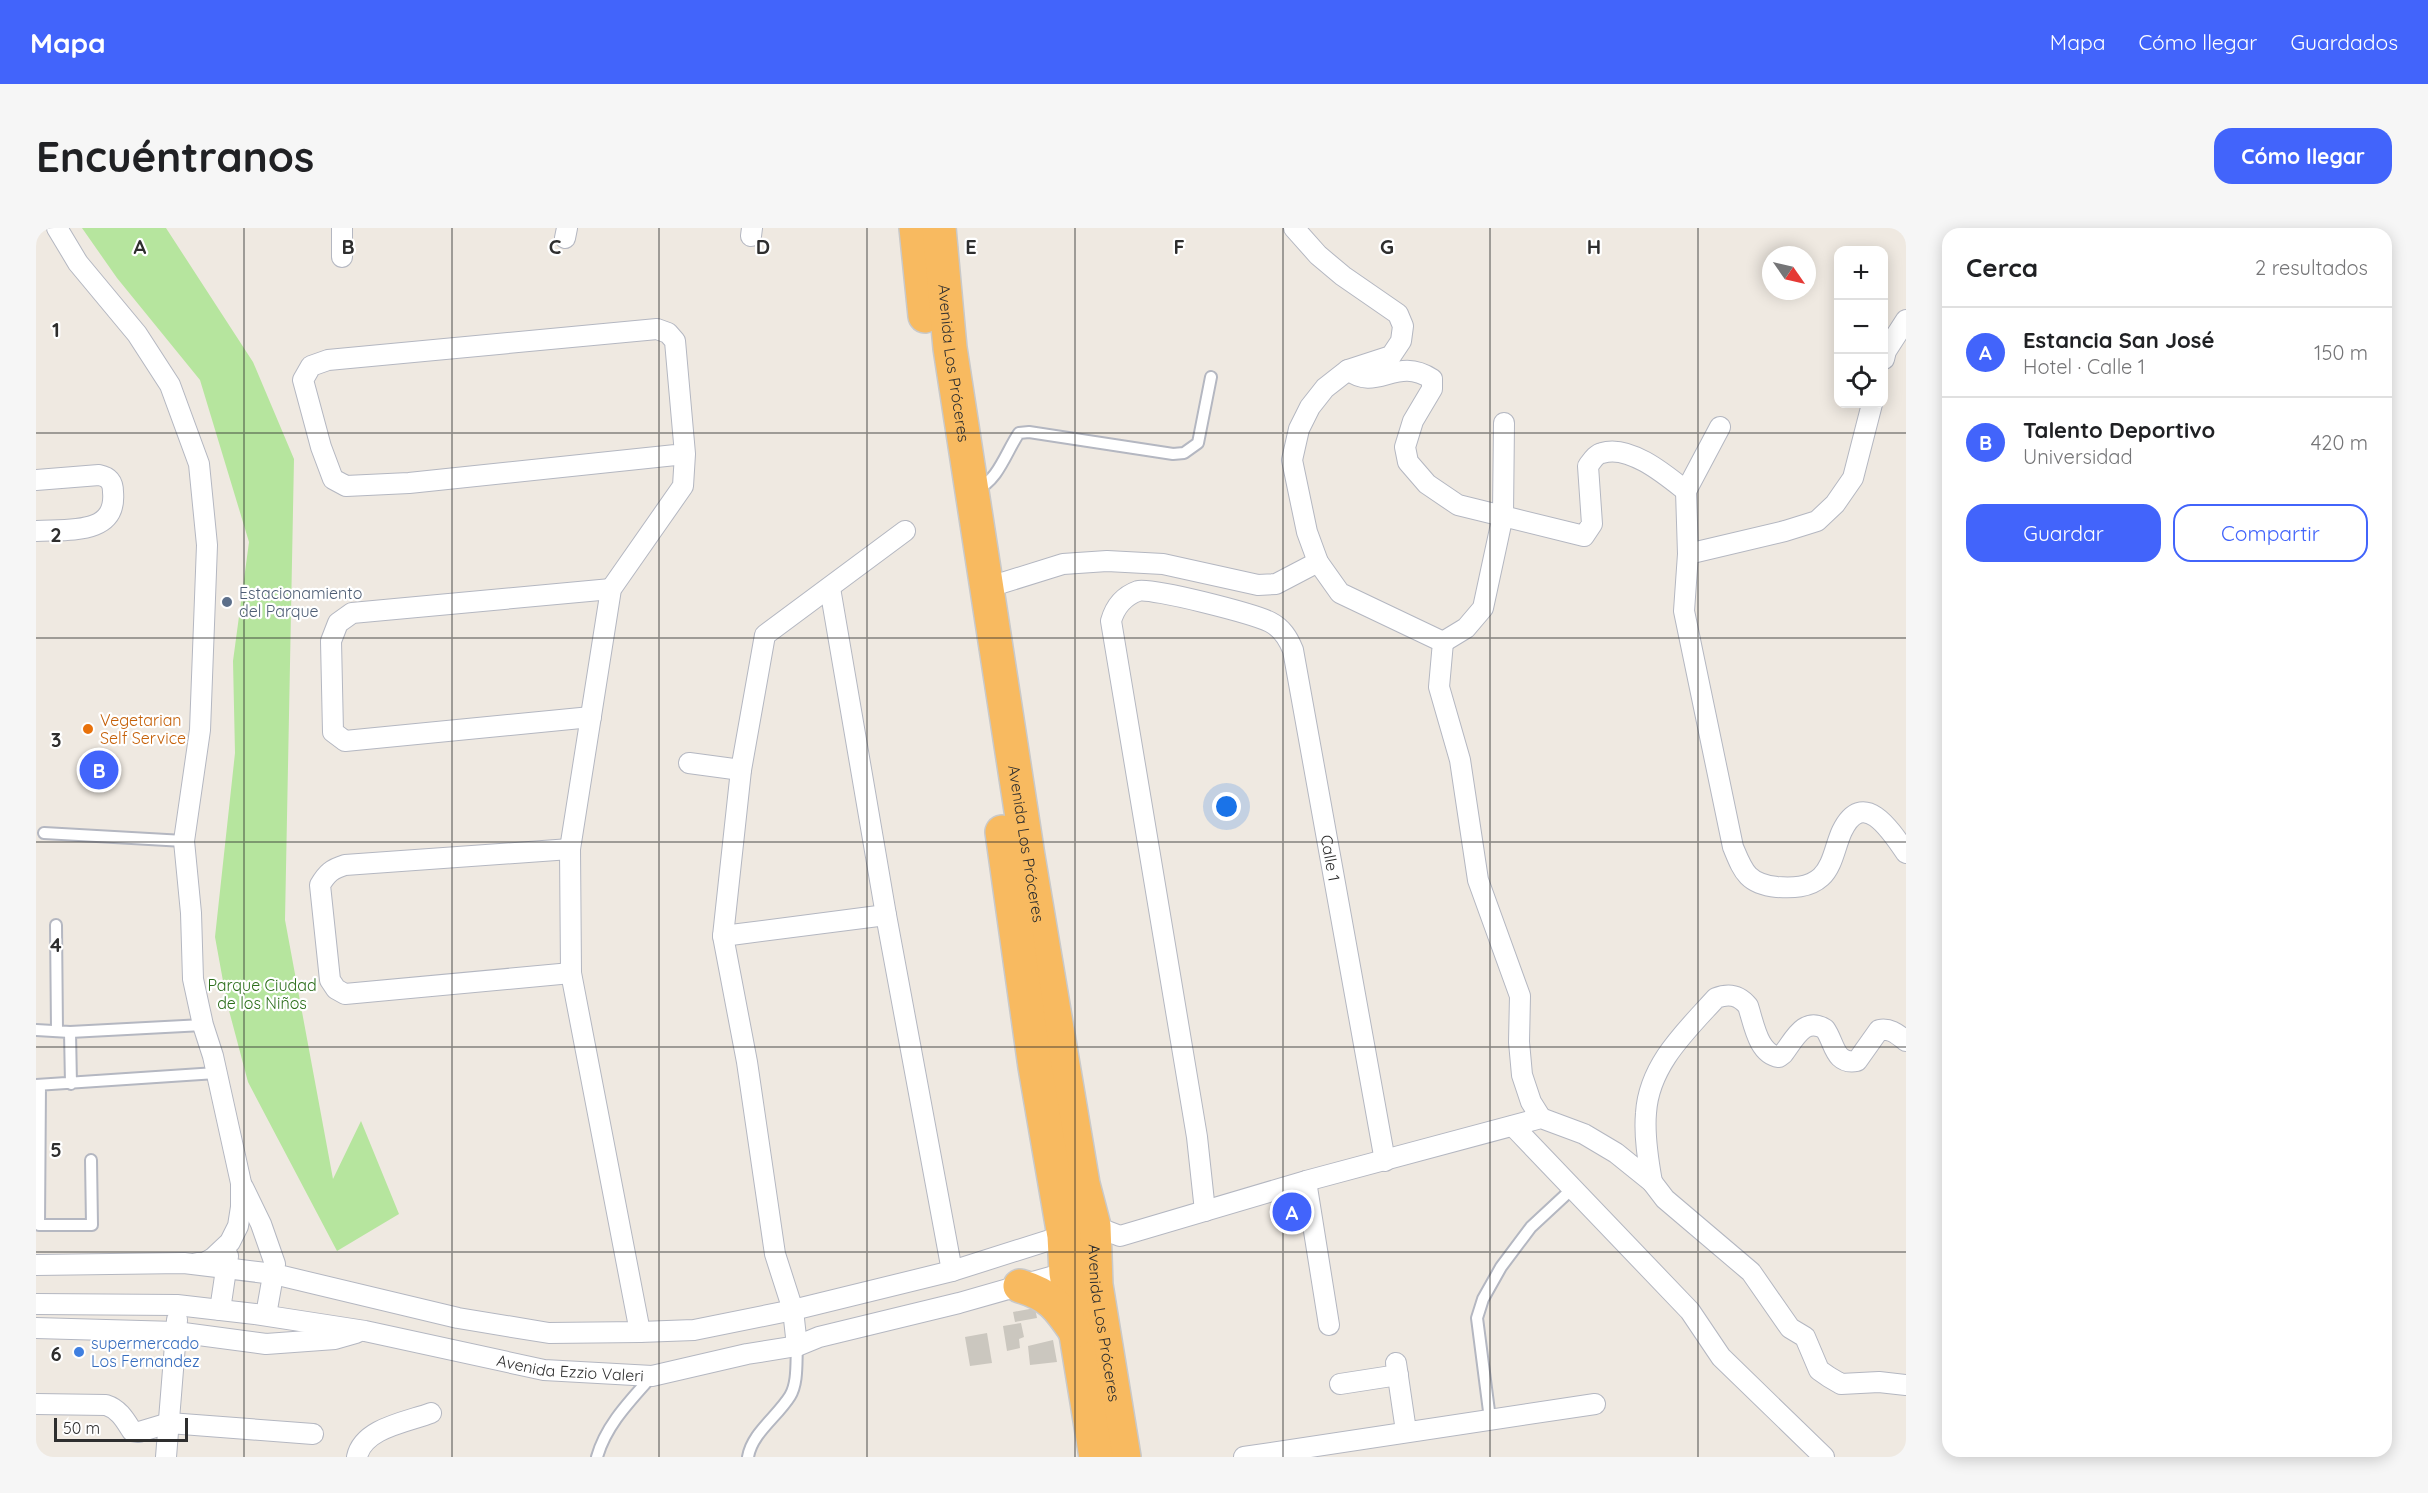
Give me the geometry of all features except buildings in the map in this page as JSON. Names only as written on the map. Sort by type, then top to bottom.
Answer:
[{"type":"highway","name":"Avenida Los Próceres","points":[[916,228],[937,405],[997,796],[1035,1067],[1064,1236],[1081,1268],[1096,1285],[1124,1457]]},
{"type":"highway","name":"Avenida Los Próceres","points":[[939,228],[950,348],[986,588],[1083,1184],[1107,1231],[1081,1268],[1078,1336],[1096,1457]]},
{"type":"highway","points":[[1020,1286],[1040,1293],[1056,1304],[1078,1336]]},
{"type":"street","points":[[57,228],[78,262],[137,334],[170,385],[199,464],[207,545],[200,730],[184,841],[191,913],[193,979],[203,1025],[213,1056],[241,1183],[271,1248],[275,1264],[266,1315]]},
{"type":"street","points":[[342,228],[342,257]]},
{"type":"street","points":[[1294,228],[1326,262],[1398,314],[1403,326],[1401,341],[1390,356],[1348,370],[1325,388],[1310,407],[1299,429],[1292,460],[1307,532],[1318,562],[1340,593],[1443,642]]},
{"type":"street","points":[[1885,354],[1906,320]]},
{"type":"street","points":[[640,1332],[572,973],[570,849],[611,589],[683,486],[685,454],[675,341],[668,333],[657,329],[328,360],[311,366],[303,380],[321,447],[333,479],[346,486],[409,483],[685,454]]},
{"type":"street","points":[[1348,370],[1357,377],[1365,379],[1398,371],[1415,370],[1432,379],[1432,389],[1413,421],[1405,447],[1408,462],[1427,484],[1458,505],[1584,536],[1593,524],[1588,466],[1599,453],[1615,450],[1656,467],[1686,490]]},
{"type":"street","points":[[1688,554],[1817,521],[1835,504],[1853,478],[1871,408]]},
{"type":"street","points":[[1504,423],[1503,515],[1483,608],[1466,627],[1443,642],[1439,687],[1460,760],[1478,880],[1520,996],[1519,1042],[1522,1075],[1531,1102],[1541,1118],[1584,1134],[1616,1153],[1652,1182],[1665,1199],[1751,1272],[1790,1328],[1805,1337],[1820,1370],[1828,1377],[1841,1384],[1879,1382],[1906,1385]]},
{"type":"street","points":[[1720,427],[1686,490],[1688,554],[1684,611],[1733,847],[1744,873],[1757,883],[1775,887],[1802,887],[1821,877],[1833,859],[1842,831],[1855,813],[1862,811],[1873,814],[1894,834],[1906,853]]},
{"type":"street","points":[[36,480],[99,476],[111,482],[114,492],[112,509],[105,521],[94,526],[36,531]]},
{"type":"street","points":[[797,1346],[793,1310],[775,1254],[747,1062],[723,936],[741,770],[765,635],[905,531]]},
{"type":"street","points":[[986,588],[1063,564],[1107,561],[1163,564],[1249,584],[1276,584],[1318,562]]},
{"type":"street","points":[[830,588],[886,915],[952,1271]]},
{"type":"street","points":[[591,717],[345,741],[333,732],[331,641],[338,623],[352,614],[611,589]]},
{"type":"street","name":"Calle 1","points":[[1205,1211],[1197,1137],[1111,621],[1115,609],[1127,596],[1140,590],[1214,604],[1270,622],[1286,634],[1293,650],[1385,1161]]},
{"type":"street","points":[[689,763],[741,770]]},
{"type":"street","points":[[570,849],[345,865],[326,874],[320,885],[330,980],[336,989],[345,994],[572,973]]},
{"type":"street","points":[[723,936],[886,915]]},
{"type":"street","points":[[1652,1182],[1647,1152],[1646,1113],[1650,1091],[1658,1071],[1674,1045],[1716,998],[1734,995],[1743,1000],[1748,1006],[1764,1050],[1771,1056],[1779,1057],[1783,1054],[1806,1025],[1813,1024],[1825,1029],[1838,1056],[1843,1061],[1857,1061],[1880,1030],[1894,1031],[1906,1041]]},
{"type":"street","name":"Avenida Ezzio Valeri","points":[[36,1265],[184,1263],[274,1274],[458,1318],[549,1333],[694,1330],[793,1310],[952,1271],[1064,1236],[1107,1231],[1205,1211],[1306,1181],[1541,1118]]},
{"type":"street","points":[[1513,1126],[1690,1311],[1721,1357],[1824,1457]]},
{"type":"street","points":[[1306,1181],[1329,1325]]},
{"type":"street","points":[[184,1263],[204,1263],[222,1252],[230,1242],[241,1217],[241,1183]]},
{"type":"street","points":[[220,1310],[230,1242]]},
{"type":"street","name":"Avenida Ezzio Valeri","points":[[36,1304],[177,1305],[266,1315],[365,1331],[544,1370],[652,1376],[747,1354],[797,1346],[819,1337],[1020,1286],[1081,1268]]},
{"type":"street","points":[[166,1457],[177,1305]]},
{"type":"street","points":[[36,1328],[176,1332],[266,1344],[335,1339],[365,1331]]},
{"type":"street","points":[[1340,1384],[1397,1369],[1406,1431]]},
{"type":"street","points":[[36,1404],[106,1404],[117,1411],[132,1431],[139,1432],[169,1423],[313,1434]]},
{"type":"street","points":[[1244,1457],[1595,1404]]},
{"type":"street","points":[[357,1457],[359,1448],[373,1434],[431,1413]]},
{"type":"lane","points":[[972,491],[982,488],[988,481],[1019,434],[1029,432],[1173,454],[1184,453],[1198,443],[1211,377]]},
{"type":"lane","points":[[44,834],[184,841]]},
{"type":"lane","points":[[56,925],[57,1030]]},
{"type":"lane","points":[[36,1030],[70,1032],[203,1025]]},
{"type":"lane","points":[[70,1032],[71,1084]]},
{"type":"lane","points":[[91,1160],[92,1225],[39,1225],[38,1085],[216,1072]]},
{"type":"lane","points":[[1490,1419],[1477,1318],[1483,1299],[1501,1267],[1531,1227],[1573,1188]]},
{"type":"lane","points":[[748,1457],[756,1437],[791,1395],[795,1382],[797,1346]]},
{"type":"lane","points":[[597,1457],[601,1441],[615,1419],[652,1376]]},
{"type":"green space","name":"Parque Ciudad de los Niños","points":[[82,228],[166,228],[253,362],[294,459],[285,920],[333,1179],[361,1121],[399,1214],[337,1251],[248,1082],[227,1003],[215,937],[235,753],[233,661],[249,542],[200,380],[117,278]]},
{"type":"place","name":"Estacionamiento del Parque","points":[[227,602]]},
{"type":"place","name":"Vegetarian Self Service","points":[[88,729]]},
{"type":"place","name":"Talento Deportivo","points":[[99,770]]},
{"type":"place","name":"Estancia San José","points":[[1292,1212]]},
{"type":"place","name":"supermercado Los Fernandez","points":[[79,1352]]}]
